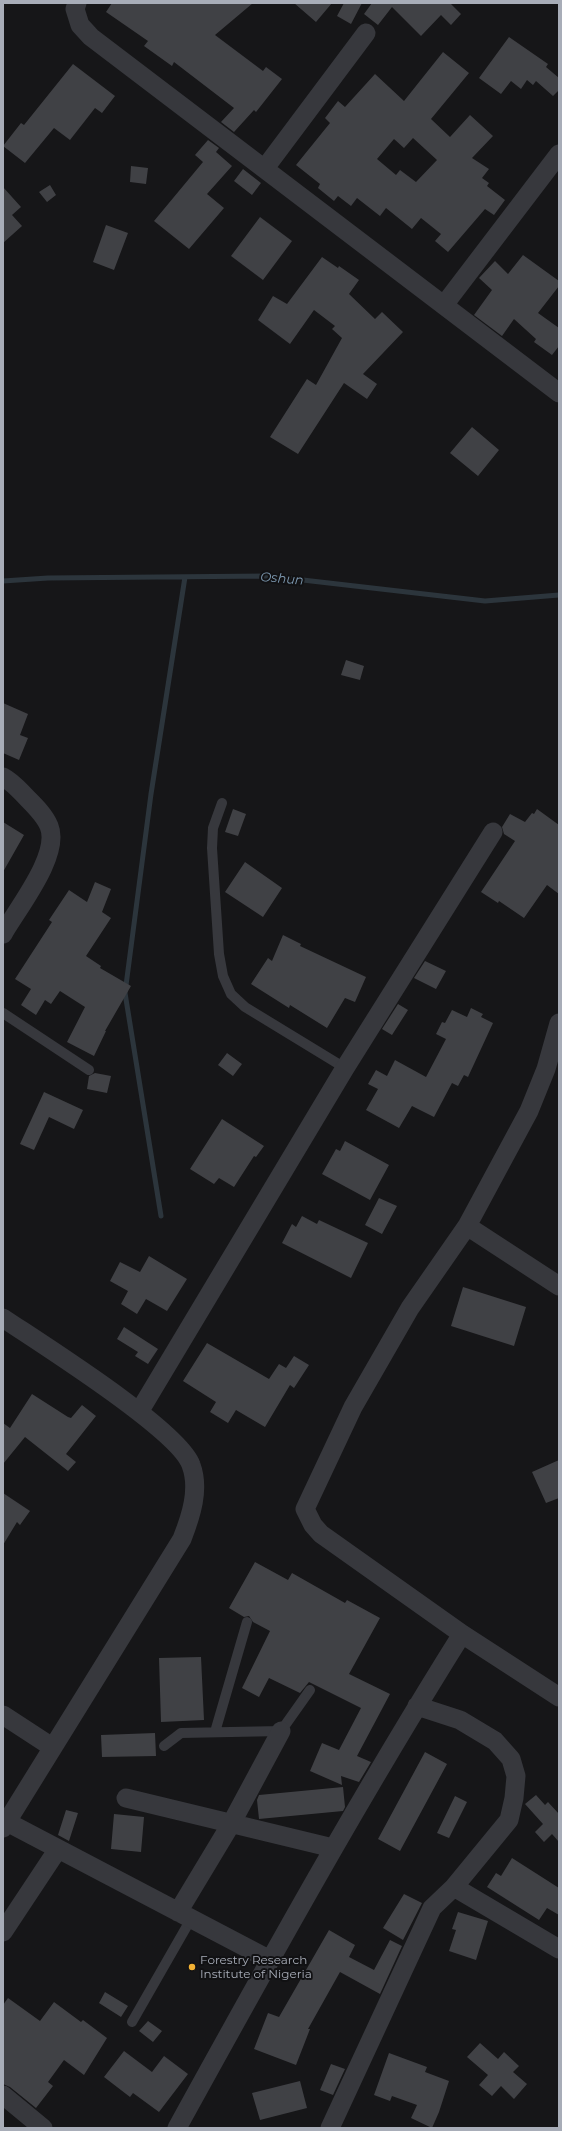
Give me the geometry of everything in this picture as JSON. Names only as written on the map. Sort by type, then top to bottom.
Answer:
[{"type":"street","points":[[77,3],[75,8],[80,24],[91,37],[265,168],[559,394]]},
{"type":"street","points":[[265,168],[366,33]]},
{"type":"street","points":[[444,305],[559,154]]},
{"type":"street","points":[[3,777],[38,808],[50,827],[50,849],[39,874],[3,934]]},
{"type":"street","points":[[139,1412],[345,1068],[493,832]]},
{"type":"street","points":[[559,1024],[546,1069],[529,1111],[467,1226],[410,1308],[353,1407],[305,1509],[313,1525],[321,1534],[462,1634],[559,1696]]},
{"type":"street","points":[[467,1226],[559,1286]]},
{"type":"street","points":[[5,1325],[139,1412],[180,1449],[191,1464],[194,1492],[189,1522],[172,1556],[52,1747],[5,1825],[58,1849],[270,1960]]},
{"type":"street","points":[[177,2128],[333,1848],[417,1706],[462,1634]]},
{"type":"street","points":[[330,2128],[432,1908],[454,1887],[509,1820],[514,1798],[516,1776],[511,1758],[495,1741],[460,1720],[417,1706]]},
{"type":"street","points":[[3,1715],[52,1747]]},
{"type":"street","points":[[185,1916],[231,1824],[281,1731]]},
{"type":"street","points":[[126,1798],[333,1848]]},
{"type":"street","points":[[3,1932],[58,1849]]},
{"type":"street","points":[[454,1887],[559,1949]]},
{"type":"street","points":[[3,2095],[42,2128]]},
{"type":"lane","points":[[222,803],[213,828],[212,848],[219,954],[223,976],[231,994],[245,1007],[345,1068]]},
{"type":"lane","points":[[3,1013],[89,1070]]},
{"type":"lane","points":[[215,1732],[247,1622]]},
{"type":"lane","points":[[164,1746],[181,1733],[281,1731],[310,1690]]},
{"type":"lane","points":[[132,2022],[185,1916]]},
{"type":"building","points":[[112,3],[253,3],[215,35],[263,71],[266,67],[282,79],[256,112],[254,110],[234,132],[221,122],[234,108],[174,62],[172,66],[144,46],[148,41],[106,12]]},
{"type":"building","points":[[294,3],[332,3],[316,22]]},
{"type":"building","points":[[344,3],[362,3],[351,24],[337,16]]},
{"type":"building","points":[[372,3],[453,3],[451,4],[461,14],[451,25],[441,15],[421,36],[392,7],[378,25],[364,14]]},
{"type":"building","points":[[509,37],[548,64],[546,67],[559,78],[559,90],[553,96],[536,81],[533,85],[527,80],[521,89],[511,81],[501,94],[479,78]]},
{"type":"building","points":[[443,52],[469,73],[431,119],[450,137],[470,115],[493,136],[472,158],[489,169],[482,178],[489,183],[487,186],[505,200],[494,215],[485,209],[448,252],[435,241],[441,234],[421,218],[412,229],[386,208],[380,216],[357,198],[351,206],[338,196],[334,201],[318,188],[320,184],[296,165],[330,123],[325,118],[338,101],[345,107],[375,74],[404,101]],"holes":[[[413,138],[437,160],[416,182],[400,170],[396,175],[377,159],[394,139],[404,148]]]},
{"type":"building","points":[[73,64],[115,96],[102,113],[95,108],[70,140],[54,128],[25,163],[3,146],[21,123],[24,125]]},
{"type":"building","points":[[208,140],[219,148],[216,152],[232,166],[207,194],[224,208],[189,249],[154,221],[203,162],[195,155]]},
{"type":"building","points":[[131,166],[148,168],[146,184],[130,182]]},
{"type":"building","points":[[243,169],[261,183],[252,195],[234,181]]},
{"type":"building","points":[[50,185],[56,195],[47,202],[39,192]]},
{"type":"building","points":[[3,187],[21,207],[12,215],[22,226],[3,243]]},
{"type":"building","points":[[260,217],[292,241],[263,280],[231,256]]},
{"type":"building","points":[[106,225],[128,233],[114,270],[93,262]]},
{"type":"building","points":[[523,255],[559,281],[559,286],[538,313],[559,328],[559,346],[552,355],[534,342],[536,339],[514,319],[502,336],[474,315],[492,290],[479,278],[495,261],[508,274]]},
{"type":"building","points":[[322,257],[338,268],[339,266],[359,280],[349,294],[375,319],[382,312],[403,332],[363,374],[377,384],[367,399],[344,383],[298,454],[270,437],[307,379],[316,385],[342,338],[332,329],[335,326],[314,310],[290,344],[258,320],[273,296],[287,304]]},
{"type":"building","points":[[472,427],[499,450],[478,476],[450,453]]},
{"type":"building","points":[[346,660],[364,666],[360,680],[341,675]]},
{"type":"building","points":[[3,703],[28,714],[20,735],[28,738],[19,760],[3,753]]},
{"type":"building","points":[[233,809],[246,814],[238,836],[225,832]]},
{"type":"building","points":[[537,809],[559,825],[559,894],[547,885],[524,918],[499,901],[498,903],[481,892],[515,841],[504,834],[502,827],[510,814],[525,822]]},
{"type":"building","points":[[3,822],[24,835],[3,872]]},
{"type":"building","points":[[245,862],[282,888],[263,917],[225,892]]},
{"type":"building","points":[[95,882],[111,889],[102,912],[111,918],[86,956],[101,966],[100,968],[131,986],[105,1031],[94,1056],[67,1042],[85,1007],[60,991],[51,1004],[45,1000],[36,1015],[21,1005],[31,989],[15,979],[52,922],[49,920],[69,890],[87,902]]},
{"type":"building","points":[[283,935],[301,944],[300,946],[366,977],[355,1002],[345,998],[327,1028],[290,1005],[289,1008],[251,984],[268,958],[272,961]]},
{"type":"building","points":[[425,961],[446,971],[436,989],[414,978]]},
{"type":"building","points":[[398,1004],[408,1010],[392,1035],[382,1029]]},
{"type":"building","points":[[471,1008],[483,1014],[481,1017],[493,1023],[468,1077],[464,1075],[458,1086],[452,1083],[434,1117],[412,1106],[399,1128],[366,1110],[378,1089],[368,1084],[376,1070],[387,1076],[395,1060],[426,1077],[446,1039],[436,1034],[442,1022],[445,1023],[452,1010],[467,1017]]},
{"type":"building","points":[[227,1053],[242,1064],[233,1076],[218,1065]]},
{"type":"building","points":[[95,1073],[111,1076],[107,1093],[87,1089],[89,1076]]},
{"type":"building","points":[[44,1092],[83,1110],[74,1129],[49,1117],[34,1150],[20,1144]]},
{"type":"building","points":[[222,1119],[264,1146],[256,1157],[254,1156],[234,1187],[219,1178],[214,1184],[190,1169]]},
{"type":"building","points":[[345,1141],[389,1165],[370,1200],[322,1174],[336,1149],[340,1151]]},
{"type":"building","points":[[379,1198],[397,1206],[382,1234],[365,1225]]},
{"type":"building","points":[[302,1216],[317,1224],[319,1220],[368,1243],[351,1278],[282,1243],[292,1224],[296,1227]]},
{"type":"building","points":[[149,1256],[187,1279],[167,1311],[146,1299],[137,1314],[121,1304],[128,1291],[110,1281],[120,1262],[140,1272]]},
{"type":"building","points":[[463,1287],[526,1307],[514,1346],[451,1326]]},
{"type":"building","points":[[124,1327],[158,1349],[148,1364],[135,1356],[138,1352],[117,1339]]},
{"type":"building","points":[[207,1343],[269,1379],[279,1364],[286,1368],[294,1356],[309,1365],[294,1388],[290,1385],[265,1427],[236,1410],[228,1423],[210,1412],[216,1402],[183,1381]]},
{"type":"building","points":[[32,1394],[68,1417],[71,1418],[82,1405],[96,1416],[66,1454],[76,1462],[68,1471],[25,1437],[3,1464],[3,1423],[10,1428]]},
{"type":"building","points":[[559,1460],[559,1498],[546,1503],[532,1472]]},
{"type":"building","points":[[3,1493],[30,1511],[20,1525],[17,1522],[3,1545]]},
{"type":"building","points":[[255,1562],[288,1580],[292,1573],[345,1603],[347,1600],[380,1618],[349,1674],[390,1694],[357,1756],[371,1762],[359,1782],[341,1776],[342,1785],[310,1771],[322,1743],[339,1750],[361,1708],[309,1682],[300,1693],[269,1678],[259,1697],[242,1688],[270,1631],[253,1622],[249,1616],[244,1617],[229,1608]]},
{"type":"building","points":[[201,1657],[204,1720],[161,1722],[159,1658]]},
{"type":"building","points":[[155,1733],[156,1756],[102,1757],[101,1735]]},
{"type":"building","points":[[425,1752],[447,1764],[400,1851],[378,1839]]},
{"type":"building","points":[[343,1787],[345,1807],[343,1811],[259,1819],[257,1800],[259,1795]]},
{"type":"building","points":[[536,1795],[545,1805],[548,1802],[559,1814],[559,1842],[552,1834],[544,1842],[535,1832],[543,1824],[525,1804]]},
{"type":"building","points":[[455,1796],[467,1802],[449,1838],[437,1833]]},
{"type":"building","points":[[66,1810],[78,1813],[69,1841],[58,1835]]},
{"type":"building","points":[[114,1814],[144,1817],[141,1852],[111,1849]]},
{"type":"building","points":[[512,1858],[559,1888],[559,1915],[547,1908],[539,1920],[487,1887],[496,1873],[501,1876]]},
{"type":"building","points":[[404,1894],[422,1903],[403,1940],[383,1928]]},
{"type":"building","points":[[458,1912],[488,1921],[476,1960],[449,1951],[456,1930],[452,1929]]},
{"type":"building","points":[[329,1930],[355,1945],[349,1957],[374,1970],[390,1940],[402,1946],[380,1994],[340,1972],[308,2029],[310,2029],[296,2065],[254,2049],[268,2013],[279,2017]]},
{"type":"building","points":[[105,1992],[128,2006],[121,2017],[99,2003]]},
{"type":"building","points":[[8,1998],[40,2021],[54,2002],[81,2022],[83,2020],[107,2038],[84,2075],[64,2060],[48,2082],[53,2086],[36,2108],[10,2087],[3,2084],[3,2005]]},
{"type":"building","points":[[148,2021],[162,2031],[153,2042],[139,2031]]},
{"type":"building","points":[[480,2043],[498,2059],[504,2052],[519,2066],[513,2072],[527,2084],[514,2099],[501,2086],[492,2096],[479,2085],[488,2075],[467,2057]]},
{"type":"building","points":[[124,2051],[152,2072],[164,2056],[188,2074],[159,2112],[133,2093],[130,2097],[104,2077]]},
{"type":"building","points":[[389,2053],[427,2067],[425,2072],[449,2081],[432,2128],[411,2118],[417,2105],[392,2096],[390,2101],[374,2095]]},
{"type":"building","points":[[331,2064],[345,2069],[333,2095],[320,2090]]},
{"type":"building","points":[[300,2081],[307,2108],[260,2120],[252,2093]]},
{"type":"waterway","name":"Oshun","points":[[3,581],[48,578],[268,576],[485,601],[559,595]]},
{"type":"waterway","points":[[161,1216],[125,993],[151,794],[185,577]]},
{"type":"place","name":"Forestry Research Institute of Nigeria","points":[[192,1967]]}]
